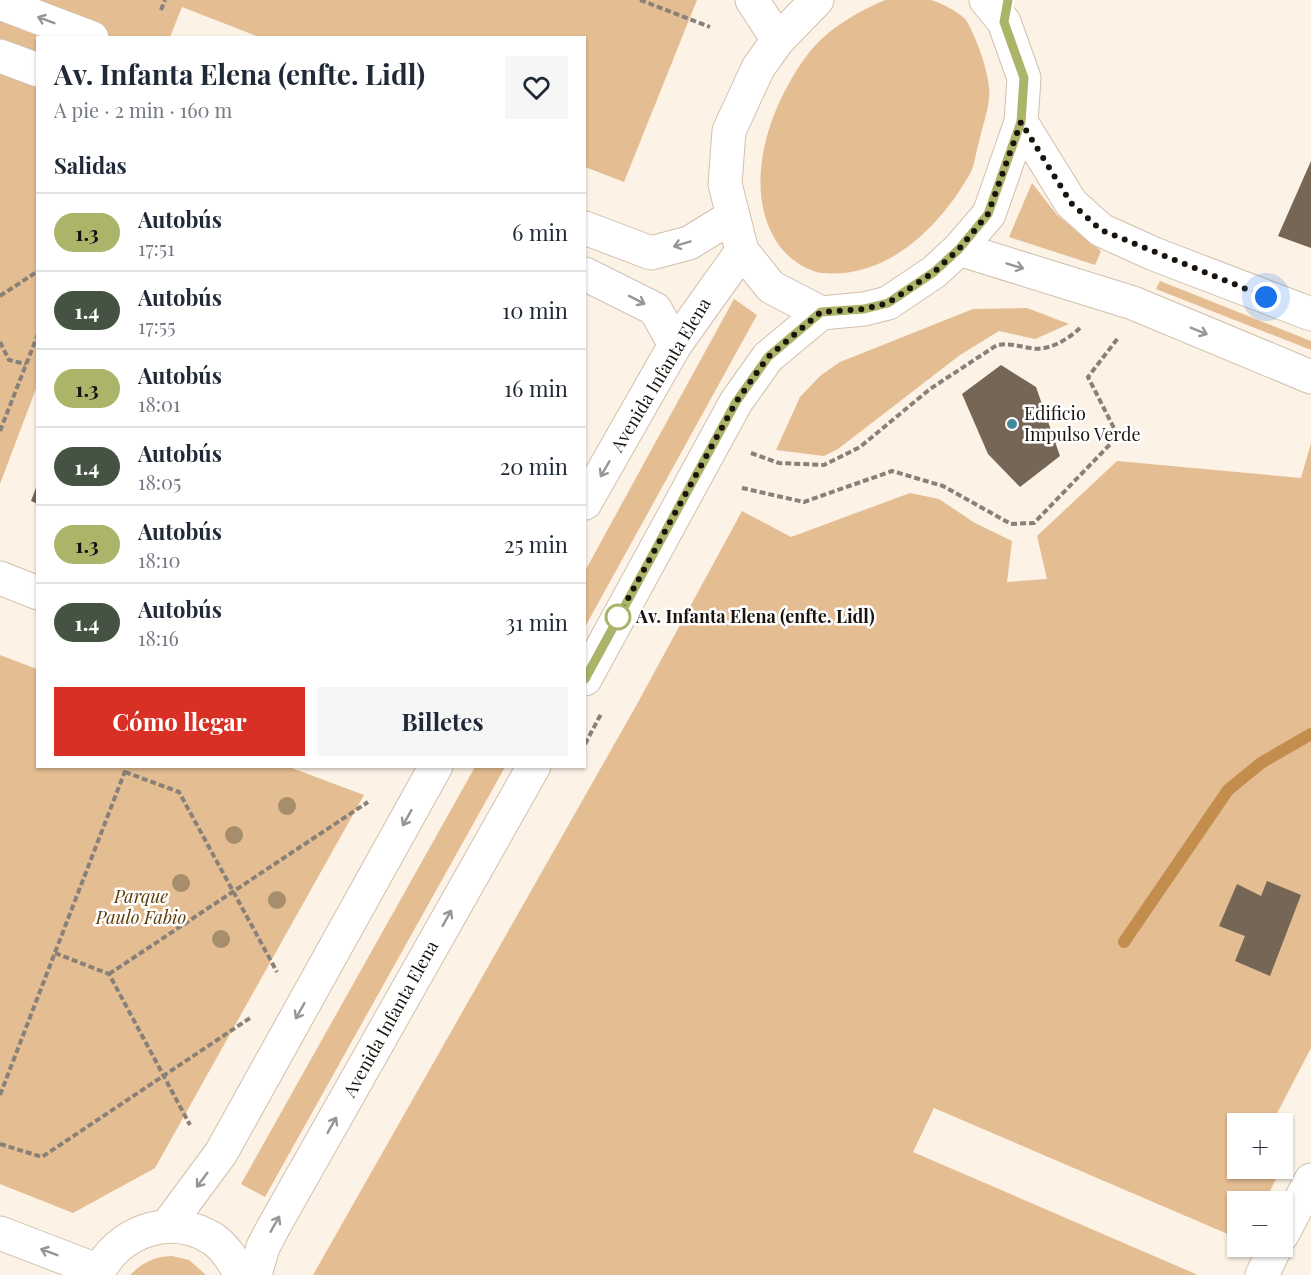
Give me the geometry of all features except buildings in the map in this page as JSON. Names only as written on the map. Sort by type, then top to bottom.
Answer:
[{"type":"street","points":[[752,0],[778,40]]},
{"type":"street","points":[[817,0],[778,40],[758,68],[729,131],[725,184],[742,251],[771,287],[821,312],[864,309],[888,303],[934,272],[959,249],[988,214],[1021,122],[1024,78],[1000,7]]},
{"type":"street","points":[[0,3],[87,36]]},
{"type":"street","points":[[0,56],[36,69]]},
{"type":"street","points":[[1021,122],[1071,203],[1101,230],[1154,254],[1311,314]]},
{"type":"street","points":[[586,228],[651,253],[689,243],[734,216]]},
{"type":"street","points":[[959,249],[1133,303],[1311,377]]},
{"type":"street","name":"Avenida Infanta Elena","points":[[586,501],[675,345],[742,251]]},
{"type":"street","points":[[586,274],[656,309],[675,345]]},
{"type":"street","points":[[586,677],[736,402],[768,357],[821,312]]},
{"type":"street","points":[[0,578],[36,592]]},
{"type":"street","points":[[167,1226],[221,1154],[435,768]]},
{"type":"street","name":"Avenida Infanta Elena","points":[[255,1275],[263,1247],[273,1228],[533,768]]},
{"type":"street","points":[[1293,1214],[1311,1180]]},
{"type":"street","points":[[0,1233],[98,1273],[110,1252],[126,1239],[146,1229],[167,1226],[191,1229],[213,1240],[231,1256],[241,1275]]},
{"type":"street","points":[[1262,1275],[1271,1257]]},
{"type":"path","points":[[161,10],[165,0]]},
{"type":"path","points":[[640,0],[710,27]]},
{"type":"path","points":[[0,296],[36,272]]},
{"type":"path","points":[[747,452],[779,463],[824,465],[860,447],[930,389],[997,345],[1020,345],[1038,349],[1073,336],[1084,324]]},
{"type":"path","points":[[742,488],[804,502],[892,471],[943,486],[1011,524],[1034,523],[1118,436],[1088,377],[1118,338]]},
{"type":"path","points":[[0,431],[36,339]]},
{"type":"path","points":[[0,342],[9,360],[26,364]]},
{"type":"path","points":[[586,742],[605,709]]},
{"type":"path","points":[[0,1095],[126,768]]},
{"type":"path","points":[[125,772],[179,792],[277,972]]},
{"type":"path","points":[[109,974],[368,802]]},
{"type":"path","points":[[55,953],[109,974],[190,1125]]},
{"type":"path","points":[[0,1144],[42,1157],[250,1018]]},
{"type":"green space","points":[[0,0],[697,0],[624,182],[586,167],[586,36],[256,36],[182,7],[170,36],[36,36],[36,389],[0,484]]},
{"type":"green space","points":[[885,0],[935,1],[960,14],[970,27],[982,58],[989,90],[987,109],[974,161],[971,172],[944,212],[910,245],[890,258],[869,267],[846,273],[816,272],[797,263],[786,254],[767,222],[761,197],[764,146],[782,97],[808,54],[824,36],[843,22]]},
{"type":"green space","points":[[1032,183],[1057,215],[1101,251],[1095,265],[1009,237]]},
{"type":"green space","points":[[1160,281],[1311,341],[1311,350],[1156,289]]},
{"type":"green space","points":[[734,299],[757,315],[586,625],[586,569]]},
{"type":"green space","points":[[1027,308],[1069,324],[1035,339],[999,331],[960,355],[838,449],[824,456],[776,450],[800,397],[820,376],[840,362],[973,309]]},
{"type":"green space","points":[[1311,443],[1311,1048],[1277,1113],[1227,1113],[1227,1179],[1276,1179],[1270,1191],[1227,1191],[1227,1234],[934,1108],[913,1152],[1198,1275],[313,1275],[636,706],[742,511],[791,537],[910,493],[939,499],[975,523],[1012,541],[1007,582],[1047,579],[1037,536],[1117,461],[1301,478]]},
{"type":"green space","name":"Parque Paulo Fabio","points":[[0,655],[36,669],[36,768],[292,768],[364,795],[155,1168],[73,1213],[0,1184]]},
{"type":"green space","points":[[474,768],[504,768],[265,1197],[241,1184]]},
{"type":"green space","points":[[172,1256],[189,1260],[206,1275],[130,1275],[149,1261]]},
{"type":"waterway","points":[[1124,942],[1228,790],[1261,763],[1311,734]]},
{"type":"bus line","name":"1.3","points":[[586,677],[736,402],[768,357],[821,312],[864,309],[888,303],[934,272],[959,249],[988,214],[1021,122],[1024,78],[1004,22],[1008,0]]},
{"type":"place","name":"Edificio Impulso Verde","points":[[1012,424]]},
{"type":"place","name":"Av. Infanta Elena (enfte. Lidl)","points":[[618,617]]},
{"type":"route","points":[[618,617],[736,402],[768,357],[821,312],[864,309],[888,303],[934,272],[959,249],[988,214],[1021,122],[1071,203],[1101,230],[1154,254],[1266,297]]}]
